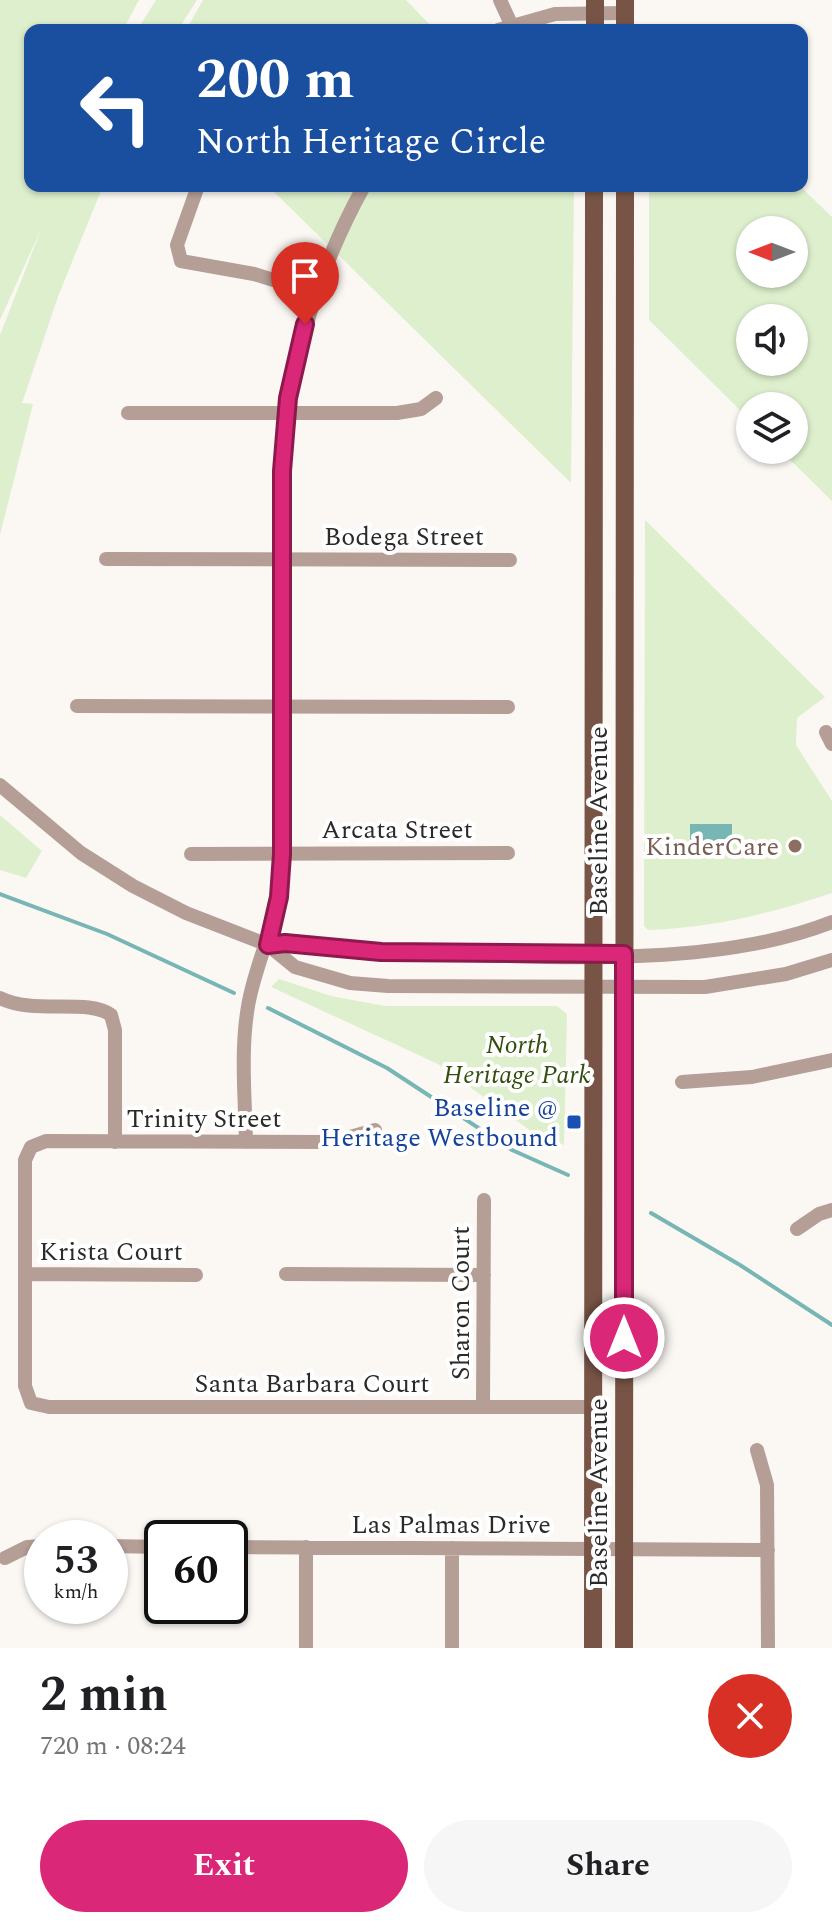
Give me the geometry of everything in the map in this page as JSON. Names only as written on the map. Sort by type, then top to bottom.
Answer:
[{"type":"main road","name":"Baseline Avenue","points":[[593,1648],[594,192]]},
{"type":"main road","name":"Baseline Avenue","points":[[624,1648],[625,192]]},
{"type":"street","points":[[500,0],[504,24]]},
{"type":"street","points":[[517,24],[555,14],[625,14]]},
{"type":"street","points":[[196,192],[177,245],[181,261],[254,274],[315,293]]},
{"type":"street","points":[[246,1142],[246,1016],[279,897],[282,854],[281,560],[286,413],[296,355],[315,293],[334,244],[361,192]]},
{"type":"street","points":[[128,413],[409,412],[436,398]]},
{"type":"street","name":"Bodega Street","points":[[106,559],[510,560]]},
{"type":"street","points":[[77,706],[508,707]]},
{"type":"street","points":[[0,785],[81,853],[133,886],[186,913],[268,945],[295,967],[350,983],[625,987],[726,984],[786,974],[832,960]]},
{"type":"street","name":"Arcata Street","points":[[191,854],[508,853]]},
{"type":"street","points":[[268,945],[285,943],[381,952],[624,954],[754,945],[832,922]]},
{"type":"street","points":[[0,998],[23,1007],[96,1009],[111,1015],[115,1030],[115,1142]]},
{"type":"street","points":[[682,1082],[771,1074],[832,1060]]},
{"type":"street","name":"Trinity Street","points":[[25,1274],[25,1160],[31,1147],[46,1141],[332,1142],[375,1130]]},
{"type":"street","name":"Sharon Court","points":[[483,1407],[484,1200]]},
{"type":"street","points":[[797,1229],[808,1220],[832,1210]]},
{"type":"street","name":"Santa Barbara Court","points":[[25,1274],[25,1386],[31,1403],[49,1407],[593,1407]]},
{"type":"street","name":"Krista Court","points":[[25,1274],[196,1275]]},
{"type":"street","points":[[286,1274],[484,1275]]},
{"type":"street","points":[[757,1450],[767,1485],[768,1648]]},
{"type":"street","name":"Las Palmas Drive","points":[[248,1547],[768,1550]]},
{"type":"street","points":[[306,1547],[306,1648]]},
{"type":"street","points":[[5,1558],[24,1548]]},
{"type":"street","points":[[452,1548],[452,1648]]},
{"type":"green space","points":[[0,0],[139,0],[126,24],[24,24],[24,192],[101,192],[59,294],[22,403],[33,404],[0,535],[0,335],[42,227],[0,320]]},
{"type":"green space","points":[[156,0],[197,0],[182,24],[141,24]]},
{"type":"green space","points":[[203,0],[406,0],[429,24],[189,24]]},
{"type":"green space","points":[[274,192],[574,192],[571,483]]},
{"type":"green space","points":[[649,192],[806,192],[832,217],[832,501],[794,464],[808,464],[808,392],[736,392],[736,406],[649,320]]},
{"type":"green space","points":[[645,520],[825,697],[797,718],[796,745],[832,801],[832,893],[719,923],[648,930],[644,926]]},
{"type":"green space","points":[[0,815],[42,851],[26,878],[0,870]]},
{"type":"green space","name":"North Heritage Park","points":[[279,979],[331,996],[385,1006],[557,1006],[567,1014],[564,1145],[535,1134],[438,1064],[271,987]]},
{"type":"water","points":[[690,824],[732,824],[732,850],[690,850]]},
{"type":"waterway","points":[[0,894],[107,934],[234,993]]},
{"type":"waterway","points":[[268,1008],[387,1068],[512,1150],[568,1175]]},
{"type":"waterway","points":[[651,1213],[740,1265],[832,1325]]},
{"type":"place","name":"KinderCare","points":[[795,846]]},
{"type":"place","name":"Baseline @ Heritage Westbound","points":[[574,1122]]},
{"type":"route","points":[[305,324],[293,369],[284,428],[282,854],[279,897],[268,945],[285,943],[333,950],[381,952],[624,954],[624,1338]]}]
